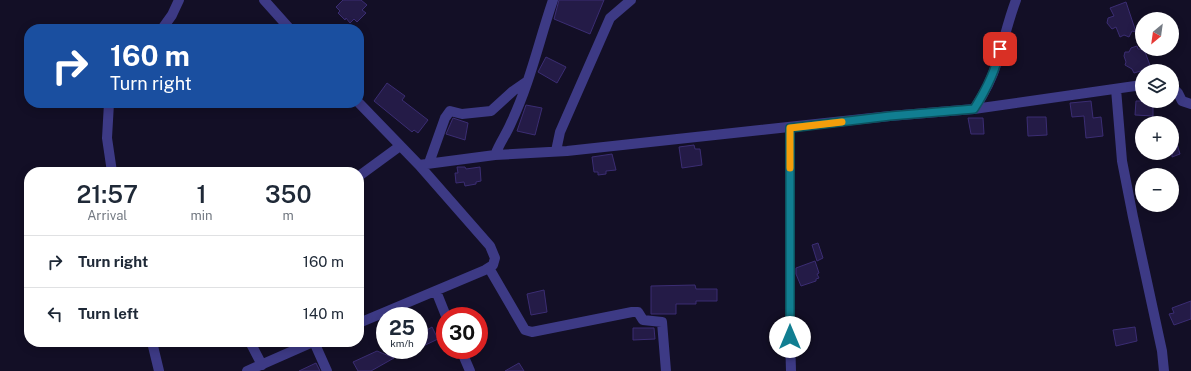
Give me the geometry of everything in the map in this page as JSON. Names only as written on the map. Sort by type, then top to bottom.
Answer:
[{"type":"street","points":[[165,24],[179,0]]},
{"type":"street","points":[[264,0],[286,24]]},
{"type":"street","points":[[495,155],[504,134],[512,123],[553,0]]},
{"type":"street","points":[[556,151],[560,132],[610,18],[631,0]]},
{"type":"street","points":[[974,109],[988,86],[998,62],[1003,37],[1016,0]]},
{"type":"street","points":[[424,164],[445,118],[450,111],[469,114],[491,111],[513,91],[526,82]]},
{"type":"street","points":[[424,164],[495,155],[556,151],[790,128],[890,116],[974,109],[1135,86]]},
{"type":"street","points":[[1116,89],[1122,161],[1162,351],[1164,371]]},
{"type":"street","points":[[1179,95],[1182,101],[1191,104]]},
{"type":"street","points":[[109,108],[107,138],[111,167]]},
{"type":"street","points":[[364,108],[400,146],[424,164],[490,246],[495,258],[493,265],[489,268],[364,321]]},
{"type":"street","points":[[790,128],[791,371]]},
{"type":"street","points":[[364,172],[400,146]]},
{"type":"street","points":[[489,268],[525,330],[540,330],[632,312],[638,312],[643,320],[662,322],[666,371]]},
{"type":"street","points":[[436,291],[442,307]]},
{"type":"street","points":[[153,347],[160,371]]},
{"type":"street","points":[[253,347],[265,366]]},
{"type":"street","points":[[247,371],[265,366],[303,347]]},
{"type":"street","points":[[315,347],[327,371]]},
{"type":"street","points":[[465,359],[470,371]]},
{"type":"building","points":[[343,0],[361,0],[367,5],[362,10],[366,13],[357,22],[354,19],[350,23],[346,18],[345,20],[338,13],[340,11],[336,7]]},
{"type":"building","points":[[559,0],[604,0],[590,34],[554,19]]},
{"type":"building","points":[[1126,2],[1135,29],[1135,32],[1132,31],[1129,37],[1124,35],[1120,37],[1116,27],[1112,29],[1107,23],[1108,18],[1114,16],[1110,8]]},
{"type":"building","points":[[1135,47],[1135,56],[1147,56],[1150,64],[1135,64],[1134,73],[1132,69],[1125,65],[1125,52],[1129,52],[1131,48]]},
{"type":"building","points":[[546,57],[566,67],[557,83],[538,72]]},
{"type":"building","points":[[387,83],[405,96],[402,100],[428,120],[418,133],[414,130],[412,132],[374,101]]},
{"type":"building","points":[[1091,101],[1093,118],[1101,117],[1103,136],[1086,138],[1084,116],[1072,117],[1070,103]]},
{"type":"building","points":[[526,105],[542,108],[535,135],[517,131]]},
{"type":"building","points":[[1136,108],[1153,108],[1153,116],[1135,115]]},
{"type":"building","points":[[1027,117],[1046,117],[1047,135],[1028,136]]},
{"type":"building","points":[[453,118],[468,123],[465,140],[446,134]]},
{"type":"building","points":[[968,118],[983,118],[984,134],[971,134]]},
{"type":"building","points":[[694,145],[695,149],[700,149],[702,165],[682,168],[679,147]]},
{"type":"building","points":[[612,154],[616,170],[606,171],[606,174],[598,175],[598,172],[594,172],[592,157]]},
{"type":"building","points":[[457,167],[465,167],[466,169],[480,167],[481,181],[476,182],[476,184],[465,186],[464,182],[456,183],[455,173],[458,173]]},
{"type":"building","points":[[818,243],[823,258],[817,261],[812,245]]},
{"type":"building","points":[[815,261],[819,278],[816,279],[816,281],[801,286],[796,274],[796,268]]},
{"type":"building","points":[[695,285],[696,289],[717,289],[717,301],[696,301],[696,304],[676,304],[676,314],[651,314],[651,286]]},
{"type":"building","points":[[544,290],[547,312],[531,315],[527,294]]},
{"type":"building","points":[[1191,301],[1191,319],[1174,325],[1169,314],[1174,313],[1172,308]]},
{"type":"building","points":[[432,327],[436,335],[436,340],[428,344],[428,329]]},
{"type":"building","points":[[1135,327],[1137,341],[1116,346],[1113,330]]},
{"type":"building","points":[[633,328],[654,328],[655,339],[633,340]]},
{"type":"building","points":[[376,351],[376,359],[392,359],[371,371],[358,371],[353,362]]},
{"type":"building","points":[[316,363],[320,371],[299,371]]},
{"type":"building","points":[[519,363],[524,371],[505,371]]},
{"type":"slow traffic","points":[[790,168],[790,128],[842,122]]},
{"type":"route","points":[[790,337],[790,128],[890,116],[974,109],[988,86],[998,62],[1000,49]]}]
